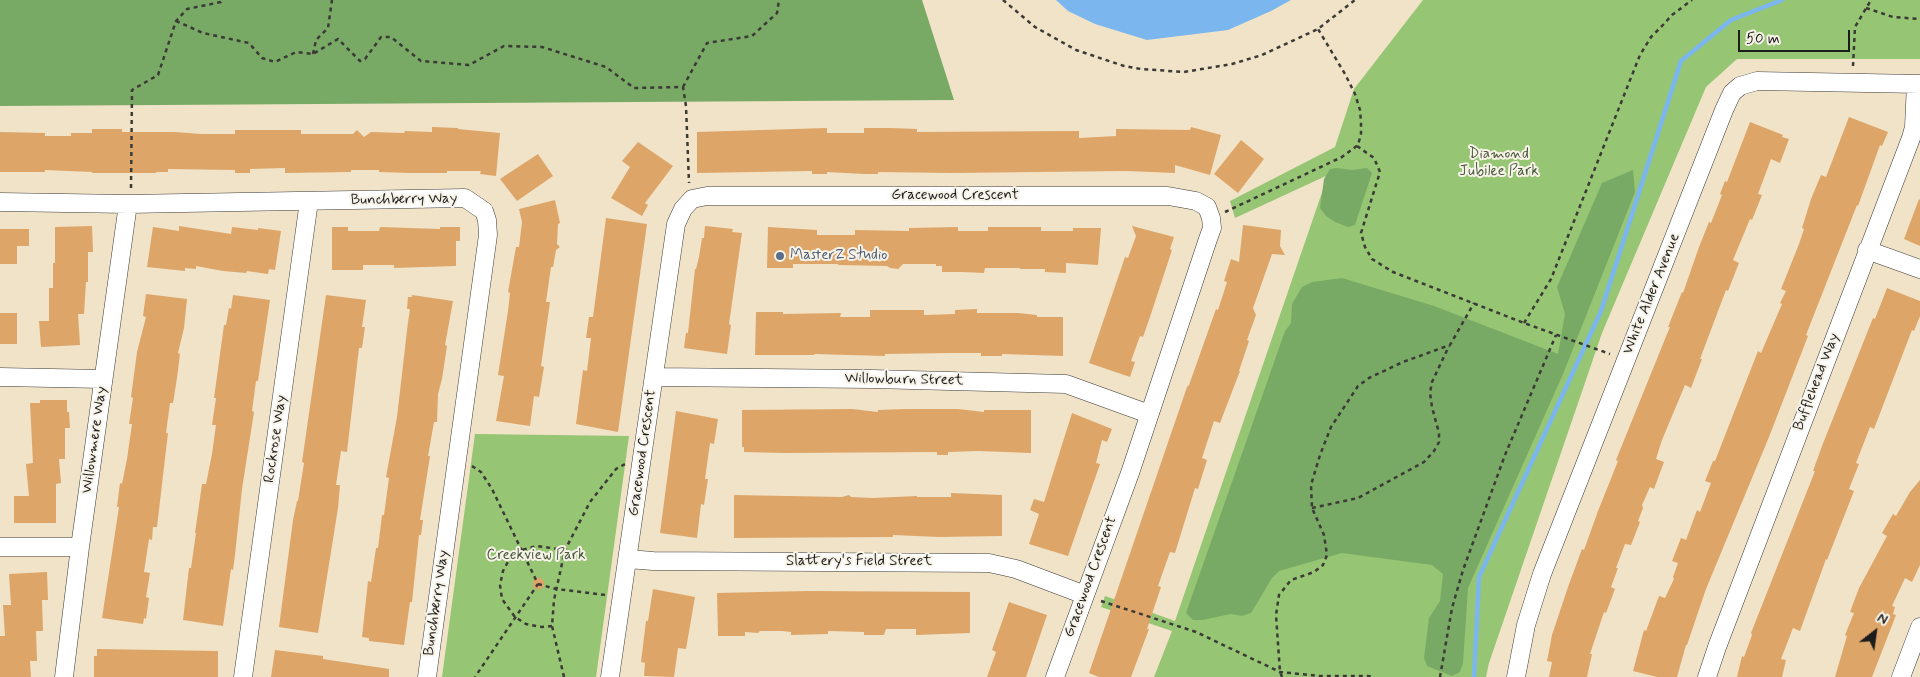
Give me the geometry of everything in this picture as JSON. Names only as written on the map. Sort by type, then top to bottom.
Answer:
[{"type":"street","name":"White Alder Avenue","points":[[1516,677],[1526,625],[1542,574],[1732,93],[1740,86],[1757,81],[1918,84]]},
{"type":"street","name":"Bufflehead Way","points":[[1707,677],[1912,133],[1918,84]]},
{"type":"street","name":"Gracewood Crescent","points":[[610,677],[676,224],[683,209],[692,199],[707,196],[1168,196],[1196,201],[1207,208],[1212,228],[1149,414],[1055,677]]},
{"type":"street","name":"Bunchberry Way","points":[[0,202],[128,204],[465,198],[484,211],[488,235],[427,677]]},
{"type":"street","name":"Rockrose Way","points":[[243,677],[309,201]]},
{"type":"street","name":"Willowmere Way","points":[[64,677],[80,547],[128,204]]},
{"type":"street","points":[[1867,250],[1920,269]]},
{"type":"street","points":[[0,377],[104,378]]},
{"type":"street","name":"Willowburn Street","points":[[654,377],[872,379],[1066,384],[1149,414]]},
{"type":"street","points":[[0,547],[80,547]]},
{"type":"street","name":"Slattery's Field Street","points":[[628,559],[653,561],[989,563],[1016,569],[1085,595]]},
{"type":"street","points":[[1901,677],[1920,627]]},
{"type":"path","points":[[128,204],[131,188],[132,90],[158,75],[176,21],[187,9],[221,2],[222,0]]},
{"type":"path","points":[[313,54],[316,40],[328,28],[332,0]]},
{"type":"path","points":[[692,199],[688,182],[686,106],[683,87],[707,42],[752,36],[777,13],[779,0]]},
{"type":"path","points":[[1003,0],[1035,27],[1076,50],[1124,66],[1164,71],[1200,71],[1262,56],[1318,30],[1354,0]]},
{"type":"path","points":[[1524,323],[1551,279],[1640,55],[1651,38],[1667,20],[1692,0]]},
{"type":"path","points":[[1853,62],[1854,27],[1871,0]]},
{"type":"path","points":[[1866,8],[1893,17],[1920,19]]},
{"type":"path","points":[[176,21],[203,33],[249,43],[262,58],[275,62],[296,52],[313,54],[338,39],[360,61],[365,59],[381,37],[391,37],[420,61],[469,65],[504,46],[542,47],[606,67],[634,88],[683,87]]},
{"type":"path","points":[[1211,218],[1342,157],[1357,146],[1361,134],[1360,110],[1345,74],[1318,30]]},
{"type":"path","points":[[1357,146],[1374,158],[1380,172],[1362,228],[1362,238],[1372,259],[1393,272],[1609,354]]},
{"type":"path","points":[[1312,508],[1358,498],[1424,462],[1434,451],[1439,442],[1439,433],[1432,407],[1432,382],[1474,303]]},
{"type":"path","points":[[1440,677],[1452,608],[1463,570],[1505,455],[1556,335]]},
{"type":"path","points":[[1282,677],[1280,672],[1276,615],[1279,595],[1291,580],[1314,572],[1323,565],[1326,555],[1324,535],[1312,508],[1311,485],[1320,455],[1332,427],[1358,386],[1369,378],[1403,362],[1450,345]]},
{"type":"path","points":[[564,677],[552,626],[556,589],[565,550],[584,513],[603,484],[616,469],[642,454]]},
{"type":"path","points":[[457,460],[468,464],[480,472],[501,506],[538,584],[556,589],[621,597]]},
{"type":"path","points":[[552,626],[542,627],[526,624],[514,617],[502,598],[500,585],[503,571],[510,558],[522,550],[537,546],[565,550]]},
{"type":"path","points":[[475,677],[538,584]]},
{"type":"path","points":[[1085,595],[1196,632],[1280,672],[1320,676],[1373,677]]},
{"type":"green space","points":[[0,0],[922,0],[954,100],[0,106]]},
{"type":"green space","name":"Diamond Jubilee Park","points":[[1423,0],[1920,0],[1920,59],[1737,59],[1706,87],[1602,333],[1489,663],[1486,677],[1154,677],[1172,631],[1101,607],[1105,596],[1175,621],[1328,175],[1235,218],[1230,201],[1335,147],[1354,89]]},
{"type":"green space","points":[[1367,168],[1372,173],[1355,225],[1348,227],[1326,216],[1320,208],[1324,179],[1330,169],[1352,170]]},
{"type":"green space","points":[[1633,170],[1635,192],[1563,374],[1468,588],[1463,663],[1460,672],[1452,676],[1427,666],[1424,658],[1429,618],[1440,601],[1443,574],[1432,565],[1342,553],[1279,571],[1272,578],[1251,613],[1242,616],[1231,614],[1193,620],[1186,613],[1285,331],[1291,323],[1292,304],[1302,287],[1312,282],[1342,278],[1434,306],[1558,354],[1565,314],[1557,287],[1602,183]]},
{"type":"green space","name":"Creekview Park","points":[[475,434],[629,436],[596,677],[442,677]]},
{"type":"water","points":[[1056,0],[1291,0],[1228,30],[1147,40],[1095,24],[1068,11]]},
{"type":"building","points":[[1849,117],[1888,132],[1882,146],[1880,145],[1858,206],[1806,335],[1808,336],[1769,437],[1706,589],[1677,677],[1657,677],[1633,671],[1644,630],[1646,631],[1659,596],[1665,598],[1674,579],[1678,563],[1672,561],[1681,538],[1686,540],[1697,510],[1700,512],[1711,483],[1705,481],[1713,461],[1715,461],[1758,351],[1761,353],[1782,304],[1780,303],[1786,291],[1781,289],[1804,229],[1802,228],[1811,199],[1821,175],[1826,177]]},
{"type":"building","points":[[1750,122],[1789,139],[1780,163],[1771,159],[1758,194],[1762,195],[1733,260],[1739,263],[1728,291],[1726,290],[1691,388],[1685,385],[1662,440],[1656,459],[1664,462],[1654,489],[1650,487],[1642,505],[1643,508],[1638,521],[1640,522],[1631,545],[1625,544],[1616,568],[1618,568],[1611,587],[1615,589],[1606,613],[1604,612],[1590,654],[1592,654],[1587,677],[1549,677],[1552,662],[1547,661],[1552,635],[1568,587],[1618,461],[1616,460],[1670,327],[1668,327],[1683,293],[1699,247],[1709,222],[1711,223],[1722,195],[1720,194],[1725,181],[1727,182]]},
{"type":"building","points":[[432,127],[500,133],[496,176],[480,174],[481,171],[411,173],[351,170],[351,172],[285,173],[285,168],[250,169],[250,173],[235,173],[235,170],[168,169],[168,172],[156,173],[92,173],[45,170],[45,172],[0,172],[0,132],[45,133],[45,136],[71,136],[71,133],[92,133],[92,129],[122,129],[122,132],[201,134],[235,134],[235,130],[301,130],[301,134],[353,134],[357,130],[364,137],[371,132],[432,132]]},
{"type":"building","points":[[1191,127],[1221,135],[1210,175],[1175,165],[1175,173],[1126,171],[878,172],[878,174],[827,172],[827,174],[812,174],[812,171],[697,173],[697,132],[827,128],[827,133],[864,133],[864,128],[891,128],[917,129],[917,132],[1079,131],[1079,138],[1116,136],[1116,129],[1190,130]]},
{"type":"building","points":[[1241,140],[1264,159],[1238,193],[1214,174]]},
{"type":"building","points":[[638,142],[673,166],[645,203],[648,205],[642,216],[611,198],[630,167],[622,161]]},
{"type":"building","points":[[538,154],[553,176],[517,201],[500,179]]},
{"type":"building","points":[[555,200],[560,223],[558,224],[557,244],[560,247],[556,250],[553,267],[551,267],[546,302],[550,302],[541,366],[544,367],[539,397],[534,396],[530,426],[496,421],[504,376],[498,375],[508,311],[510,293],[508,292],[516,247],[519,247],[522,222],[519,209]]},
{"type":"building","points":[[1920,200],[1920,246],[1904,239]]},
{"type":"building","points":[[606,218],[647,224],[618,432],[576,424],[583,370],[587,371],[591,338],[586,338],[589,317],[593,317]]},
{"type":"building","points":[[1243,225],[1281,230],[1280,246],[1285,255],[1272,254],[1253,308],[1256,315],[1247,340],[1249,341],[1240,371],[1220,423],[1214,421],[1202,458],[1207,460],[1198,489],[1195,488],[1175,553],[1170,552],[1158,586],[1161,587],[1147,629],[1149,629],[1131,677],[1099,677],[1089,673],[1187,387],[1216,309],[1218,310],[1227,282],[1224,281],[1231,259],[1239,262]]},
{"type":"building","points":[[92,226],[93,252],[88,252],[88,282],[86,282],[84,314],[78,314],[80,345],[41,347],[39,321],[49,321],[49,288],[53,288],[55,227]]},
{"type":"building","points":[[179,226],[231,234],[232,227],[281,231],[275,270],[269,269],[268,274],[247,271],[246,273],[223,271],[196,266],[196,269],[185,268],[185,271],[147,267],[153,227],[179,231]]},
{"type":"building","points":[[705,226],[733,229],[732,232],[742,233],[729,324],[731,325],[727,354],[684,348],[686,333],[688,333],[695,269],[702,238],[704,238]]},
{"type":"building","points":[[1132,226],[1174,237],[1170,249],[1172,250],[1150,317],[1143,337],[1140,336],[1131,361],[1135,362],[1130,377],[1089,363],[1125,257],[1128,258],[1136,236]]},
{"type":"building","points":[[332,227],[348,227],[348,231],[379,231],[380,227],[440,229],[440,227],[460,227],[460,241],[456,241],[456,266],[394,268],[394,265],[363,265],[363,270],[332,270]]},
{"type":"building","points":[[768,227],[817,230],[817,235],[855,235],[855,230],[909,231],[909,228],[958,227],[958,231],[988,231],[988,227],[1041,227],[1041,231],[1073,231],[1073,228],[1101,228],[1098,265],[1066,263],[1066,273],[1045,272],[1045,269],[985,268],[984,273],[942,272],[942,266],[936,266],[936,264],[903,264],[898,269],[887,266],[838,264],[793,264],[793,268],[767,268]]},
{"type":"building","points":[[0,229],[29,229],[29,246],[17,246],[17,264],[0,264]]},
{"type":"building","points":[[1887,288],[1920,301],[1920,316],[1914,331],[1912,330],[1874,429],[1870,427],[1856,463],[1859,464],[1849,489],[1854,491],[1826,559],[1800,631],[1793,628],[1781,659],[1786,660],[1782,677],[1737,677],[1742,656],[1744,657],[1752,635],[1751,633],[1815,471],[1813,471],[1822,446],[1873,318],[1875,319]]},
{"type":"building","points":[[146,294],[187,299],[184,328],[178,353],[180,354],[177,378],[173,403],[170,403],[166,433],[168,433],[157,527],[153,527],[152,540],[149,539],[144,572],[150,573],[146,597],[149,598],[146,619],[144,618],[143,624],[102,618],[119,507],[117,507],[120,483],[122,484],[132,424],[129,424],[133,398],[131,397],[137,352],[146,317],[143,316]]},
{"type":"building","points":[[233,295],[270,300],[258,381],[256,381],[252,411],[254,412],[242,489],[233,570],[231,569],[223,626],[183,620],[202,484],[206,484],[212,454],[216,425],[212,425],[216,398],[214,398],[224,325],[226,325],[229,308],[231,309]]},
{"type":"building","points":[[326,295],[366,300],[362,327],[365,327],[362,348],[359,348],[347,452],[341,451],[336,485],[340,485],[338,508],[318,633],[279,627],[293,520],[304,463],[302,462]]},
{"type":"building","points":[[412,295],[453,301],[445,345],[447,346],[442,379],[438,394],[437,422],[434,422],[428,456],[430,456],[420,520],[423,520],[421,535],[419,535],[412,602],[410,602],[404,645],[369,641],[369,638],[362,637],[368,581],[371,582],[382,515],[384,515],[389,478],[386,477],[397,417],[410,309],[407,309],[408,297],[412,297]]},
{"type":"building","points":[[977,309],[977,313],[1018,313],[1037,315],[1037,317],[1063,317],[1063,356],[1002,354],[1002,356],[981,356],[981,353],[885,354],[885,356],[755,355],[756,312],[783,312],[783,314],[841,313],[840,317],[870,317],[870,310],[924,310],[924,315],[955,314],[955,310]]},
{"type":"building","points":[[0,313],[17,313],[17,344],[0,344]]},
{"type":"building","points":[[40,400],[67,400],[67,412],[69,412],[70,428],[65,428],[65,459],[59,459],[61,483],[56,484],[56,523],[14,523],[14,496],[29,496],[26,464],[33,463],[30,403],[40,403]]},
{"type":"building","points":[[852,409],[878,412],[878,410],[906,409],[958,409],[984,412],[984,410],[1031,410],[1031,453],[979,451],[948,452],[948,455],[937,455],[937,452],[784,453],[744,452],[744,447],[742,447],[742,410]]},
{"type":"building","points":[[676,411],[718,419],[714,444],[710,443],[705,479],[708,479],[704,505],[701,504],[697,538],[660,533]]},
{"type":"building","points":[[1072,413],[1112,429],[1107,442],[1102,440],[1096,463],[1100,464],[1068,556],[1029,544],[1039,514],[1030,510],[1034,499],[1044,502]]},
{"type":"building","points":[[1920,480],[1920,565],[1912,582],[1905,578],[1892,606],[1895,607],[1893,614],[1896,615],[1872,677],[1835,677],[1847,636],[1845,635],[1854,613],[1850,612],[1859,588],[1887,536],[1882,533],[1893,514],[1896,516],[1910,492]]},
{"type":"building","points":[[951,493],[1002,495],[1002,536],[939,537],[893,535],[893,537],[734,538],[734,495],[842,497],[849,495],[851,497],[873,498],[951,497]]},
{"type":"building","points":[[47,572],[48,600],[42,600],[43,631],[36,631],[37,661],[30,661],[31,677],[0,677],[0,636],[5,636],[3,605],[11,605],[9,574]]},
{"type":"building","points":[[539,577],[544,581],[544,587],[538,590],[533,587],[533,580]]},
{"type":"building","points":[[653,589],[695,597],[686,649],[678,648],[674,677],[644,676],[645,663],[641,662],[646,621],[648,621]]},
{"type":"building","points":[[807,591],[970,592],[970,633],[916,635],[916,629],[886,629],[884,635],[864,635],[864,632],[828,631],[828,634],[791,635],[791,632],[760,631],[758,633],[745,632],[745,636],[718,636],[717,593]]},
{"type":"building","points":[[1009,602],[1047,615],[1026,677],[987,677],[996,652],[992,650]]},
{"type":"building","points":[[97,649],[218,651],[218,677],[94,677],[94,656],[97,656]]},
{"type":"building","points":[[275,650],[323,656],[323,659],[389,669],[389,677],[271,677]]},
{"type":"waterway","points":[[1474,677],[1479,577],[1601,311],[1681,61],[1731,20],[1782,0]]},
{"type":"place","name":"MasterZ Studio","points":[[780,256]]}]
